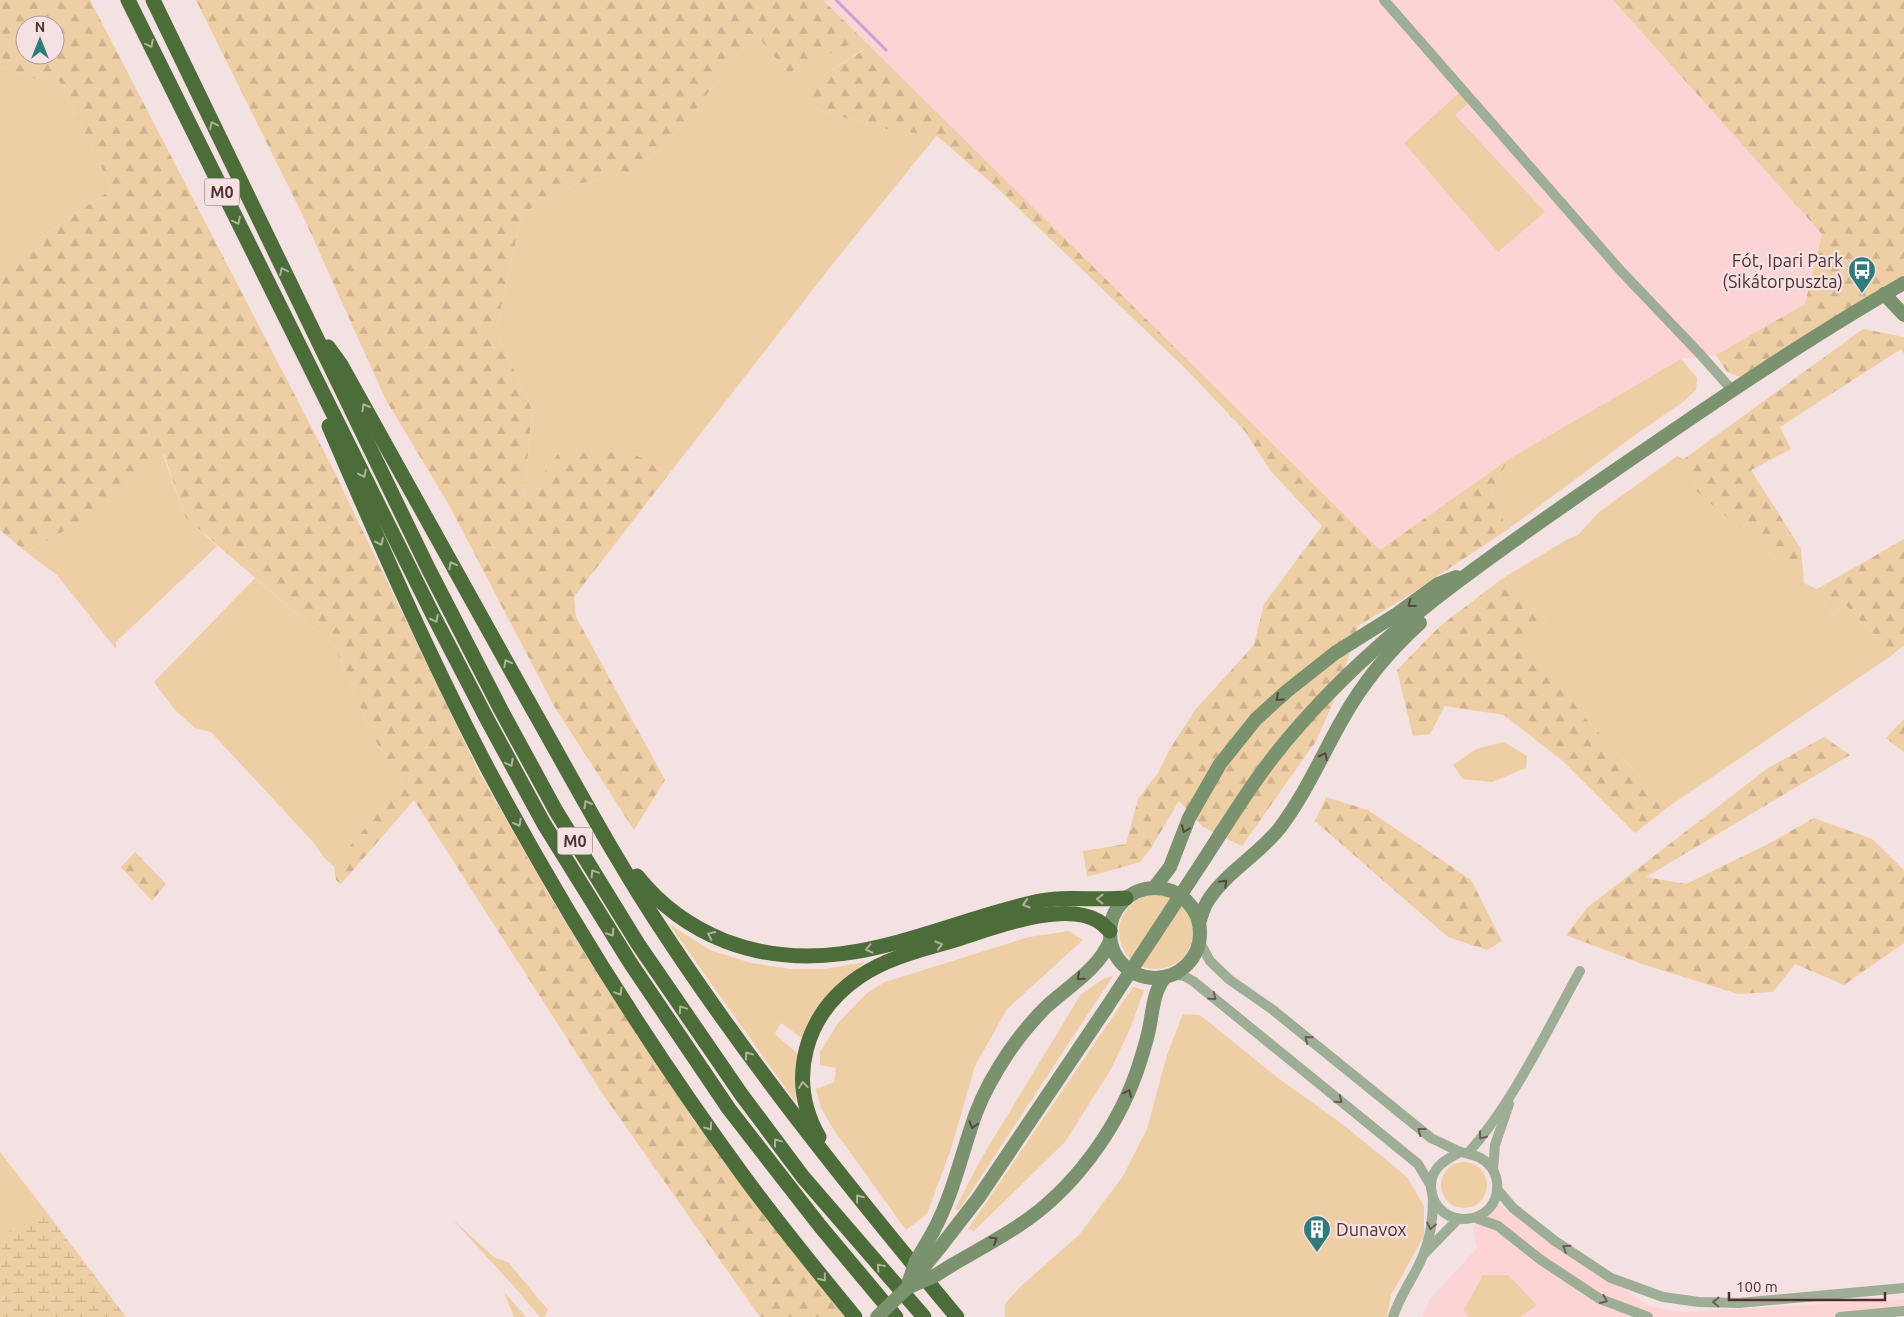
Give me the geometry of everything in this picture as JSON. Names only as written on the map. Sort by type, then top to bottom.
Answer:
[{"type":"highway","name":"M0","points":[[128,0],[465,678],[544,824],[605,924],[729,1109],[820,1226],[896,1317]]},
{"type":"highway","name":"M0","points":[[153,0],[428,568],[556,811],[615,907],[700,1036],[803,1177],[924,1317]]},
{"type":"highway","points":[[304,315],[341,365],[565,766],[666,935],[774,1090],[957,1317]]},
{"type":"highway","points":[[318,383],[328,426],[422,635],[488,769],[559,896],[657,1053],[696,1109],[792,1240],[855,1317]]},
{"type":"highway","points":[[612,847],[648,889],[669,908],[693,925],[709,934],[744,948],[790,956],[815,957],[847,954],[892,944],[1036,901],[1074,898],[1106,900],[1126,898]]},
{"type":"highway","points":[[831,1163],[806,1108],[802,1072],[809,1039],[827,1007],[860,976],[894,959],[1001,926],[1060,913],[1086,916],[1098,921],[1110,936]]},
{"type":"main road","points":[[877,1317],[906,1289],[979,1197],[1107,1007],[1259,775],[1298,726],[1354,669],[1469,572],[1732,390],[1904,282]]},
{"type":"main road","points":[[1884,294],[1904,315]]},
{"type":"main road","points":[[1154,888],[1170,867],[1189,818],[1220,764],[1256,719],[1334,653],[1398,614],[1438,584],[1469,572]]},
{"type":"main road","points":[[906,1289],[936,1275],[1019,1226],[1048,1203],[1071,1180],[1096,1149],[1131,1087],[1148,1033],[1157,989],[1169,976],[1182,969],[1196,952],[1199,941],[1199,923],[1210,897],[1263,847],[1279,828],[1312,779],[1342,719],[1375,671],[1410,633],[1449,597],[1469,572]]},
{"type":"main road","points":[[906,1289],[916,1261],[934,1232],[953,1190],[977,1112],[992,1081],[1009,1052],[1028,1027],[1044,1009],[1097,963],[1105,953],[1114,913],[1126,898],[1139,890],[1154,888],[1172,891],[1192,907],[1199,923]]},
{"type":"main road","points":[[1110,936],[1114,952],[1130,970],[1147,977],[1169,976]]},
{"type":"street","points":[[1384,0],[1620,270],[1732,390]]},
{"type":"street","points":[[1199,941],[1210,961],[1230,980],[1273,1010],[1431,1138],[1464,1153],[1482,1158],[1493,1170],[1498,1189],[1489,1209],[1476,1218]]},
{"type":"street","points":[[1393,1317],[1397,1304],[1424,1253],[1433,1220],[1431,1186],[1432,1178],[1437,1168],[1444,1160],[1464,1153],[1483,1136],[1514,1089],[1580,972]]},
{"type":"street","points":[[1169,976],[1184,976],[1194,981],[1418,1164],[1431,1186]]},
{"type":"street","points":[[1493,1170],[1495,1145],[1514,1089]]},
{"type":"street","points":[[1498,1189],[1513,1208],[1555,1241],[1595,1268],[1611,1278],[1663,1297],[1698,1302],[1739,1302],[1904,1288]]},
{"type":"street","points":[[1433,1198],[1437,1206],[1445,1214],[1458,1219],[1476,1218],[1498,1226],[1541,1260],[1600,1299],[1648,1317]]},
{"type":"street","points":[[1424,1253],[1458,1219]]},
{"type":"street","points":[[1840,1317],[1903,1312]]},
{"type":"shaded area","points":[[823,0],[1613,0],[1822,234],[1805,304],[1716,355],[1681,359],[1509,459],[1380,551]]},
{"type":"shaded area","points":[[1496,1203],[1649,1306],[1682,1312],[1904,1299],[1904,1317],[1422,1317],[1429,1300],[1477,1248],[1473,1228]]},
{"type":"green space","points":[[0,0],[90,0],[330,463],[479,772],[552,900],[590,962],[696,1123],[813,1277],[846,1317],[760,1317],[602,1093],[414,800],[341,884],[336,880],[334,866],[402,782],[373,737],[334,646],[185,517],[164,454],[92,516],[26,552],[0,530],[0,265],[112,189],[54,70],[36,79],[0,66]]},
{"type":"green space","points":[[196,0],[823,0],[1380,550],[1509,459],[1492,490],[1507,530],[1406,597],[1358,626],[1337,694],[1316,741],[1242,846],[1203,827],[1179,801],[1151,848],[1140,862],[1087,877],[1083,851],[1126,844],[1138,799],[1158,773],[1170,749],[1195,710],[1254,645],[1264,604],[1322,526],[1270,470],[1244,430],[1188,371],[995,186],[937,136],[886,129],[818,110],[801,90],[865,49],[857,41],[788,73],[755,33],[691,115],[638,171],[577,184],[522,213],[496,330],[532,410],[524,498],[558,454],[629,451],[669,474],[574,597],[576,617],[665,780],[634,830],[554,706],[449,505],[386,400],[303,216]]},
{"type":"green space","points":[[1613,0],[1904,0],[1904,275],[1741,377],[1727,372],[1716,355],[1805,304],[1822,234]]},
{"type":"green space","points":[[755,33],[788,73],[857,40],[865,48],[802,90],[818,110],[886,129],[937,135],[835,261],[669,474],[629,451],[524,499],[532,410],[496,330],[522,213],[577,184],[638,171],[691,115]]},
{"type":"green space","points":[[0,66],[36,79],[54,70],[112,189],[0,265]]},
{"type":"green space","points":[[1459,93],[1469,102],[1455,115],[1545,212],[1498,252],[1404,143]]},
{"type":"green space","points":[[1863,329],[1904,337],[1904,353],[1901,349],[1780,427],[1791,449],[1751,470],[1801,549],[1804,583],[1697,492],[1684,459]]},
{"type":"green space","points":[[1681,359],[1697,378],[1696,390],[1683,402],[1639,432],[1507,530],[1492,490],[1509,459]]},
{"type":"green space","points":[[163,454],[185,517],[217,546],[116,642],[116,649],[57,575],[26,552],[92,516]]},
{"type":"green space","points":[[1677,456],[1684,459],[1697,492],[1804,583],[1817,589],[1832,615],[1844,603],[1892,655],[1668,807],[1587,720],[1522,641],[1546,620],[1503,578],[1568,539],[1578,535],[1599,512]]},
{"type":"green space","points":[[1904,539],[1904,645],[1892,655],[1844,603],[1832,615],[1817,589]]},
{"type":"green space","points":[[255,578],[334,646],[373,737],[402,782],[334,866],[325,859],[313,842],[211,732],[195,728],[175,710],[154,682]]},
{"type":"green space","points":[[1503,578],[1546,620],[1523,641],[1587,720],[1668,807],[1635,833],[1564,762],[1504,715],[1445,706],[1430,734],[1413,736],[1397,670],[1440,626]]},
{"type":"green space","points":[[1904,719],[1904,752],[1886,738]]},
{"type":"green space","points":[[1824,737],[1850,755],[1646,877],[1686,884],[1766,845],[1814,818],[1872,839],[1904,870],[1904,943],[1844,985],[1795,964],[1773,992],[1738,994],[1642,964],[1566,935],[1588,907],[1768,768]]},
{"type":"green space","points":[[1504,742],[1527,756],[1526,768],[1492,782],[1463,779],[1453,765],[1476,749]]},
{"type":"green space","points":[[1326,797],[1368,810],[1471,880],[1502,941],[1487,950],[1448,937],[1315,821]]},
{"type":"green space","points":[[135,852],[166,884],[152,901],[121,867]]},
{"type":"green space","points":[[1156,895],[1177,901],[1187,911],[1193,932],[1187,953],[1177,963],[1156,969],[1135,963],[1125,953],[1119,932],[1125,911],[1135,901]]},
{"type":"green space","points":[[669,924],[710,950],[751,963],[790,969],[825,969],[865,962],[831,992],[802,1038],[781,1023],[775,1034],[797,1053],[795,1066],[796,1103]]},
{"type":"green space","points":[[1069,931],[1083,940],[1007,1009],[975,1066],[951,1149],[927,1214],[906,1230],[832,1127],[821,1108],[816,1089],[834,1082],[836,1068],[820,1065],[820,1052],[838,1023],[867,993],[885,982],[1029,937]]},
{"type":"green space","points":[[1113,976],[959,1210],[955,1209],[981,1159],[1081,994],[1105,978]]},
{"type":"green space","points":[[1133,987],[1144,990],[1130,1029],[1110,1071],[1065,1142],[974,1231],[968,1229]]},
{"type":"green space","points":[[1183,1014],[1200,1015],[1278,1078],[1341,1123],[1407,1177],[1424,1206],[1424,1236],[1391,1295],[1387,1317],[1005,1317],[1005,1304],[1020,1287],[1079,1235],[1123,1176],[1147,1129],[1167,1055]]},
{"type":"green space","points":[[0,1152],[44,1209],[0,1238]]},
{"type":"green space","points":[[1460,1162],[1468,1162],[1477,1166],[1483,1172],[1487,1185],[1483,1198],[1477,1204],[1468,1208],[1460,1208],[1451,1204],[1445,1198],[1441,1189],[1441,1181],[1445,1172],[1451,1166]]},
{"type":"green space","points":[[44,1209],[126,1317],[0,1317],[0,1238]]},
{"type":"green space","points":[[452,1219],[495,1258],[508,1262],[548,1310],[545,1317],[540,1317]]},
{"type":"green space","points":[[1483,1275],[1508,1275],[1537,1305],[1520,1317],[1469,1317],[1464,1310]]},
{"type":"green space","points":[[504,1292],[526,1317],[514,1317]]},
{"type":"waterway","points":[[836,0],[886,50]]},
{"type":"place","name":"Fót, Ipari Park (Sikátorpuszta)","points":[[1862,294]]},
{"type":"place","name":"Dunavox","points":[[1317,1253]]}]
